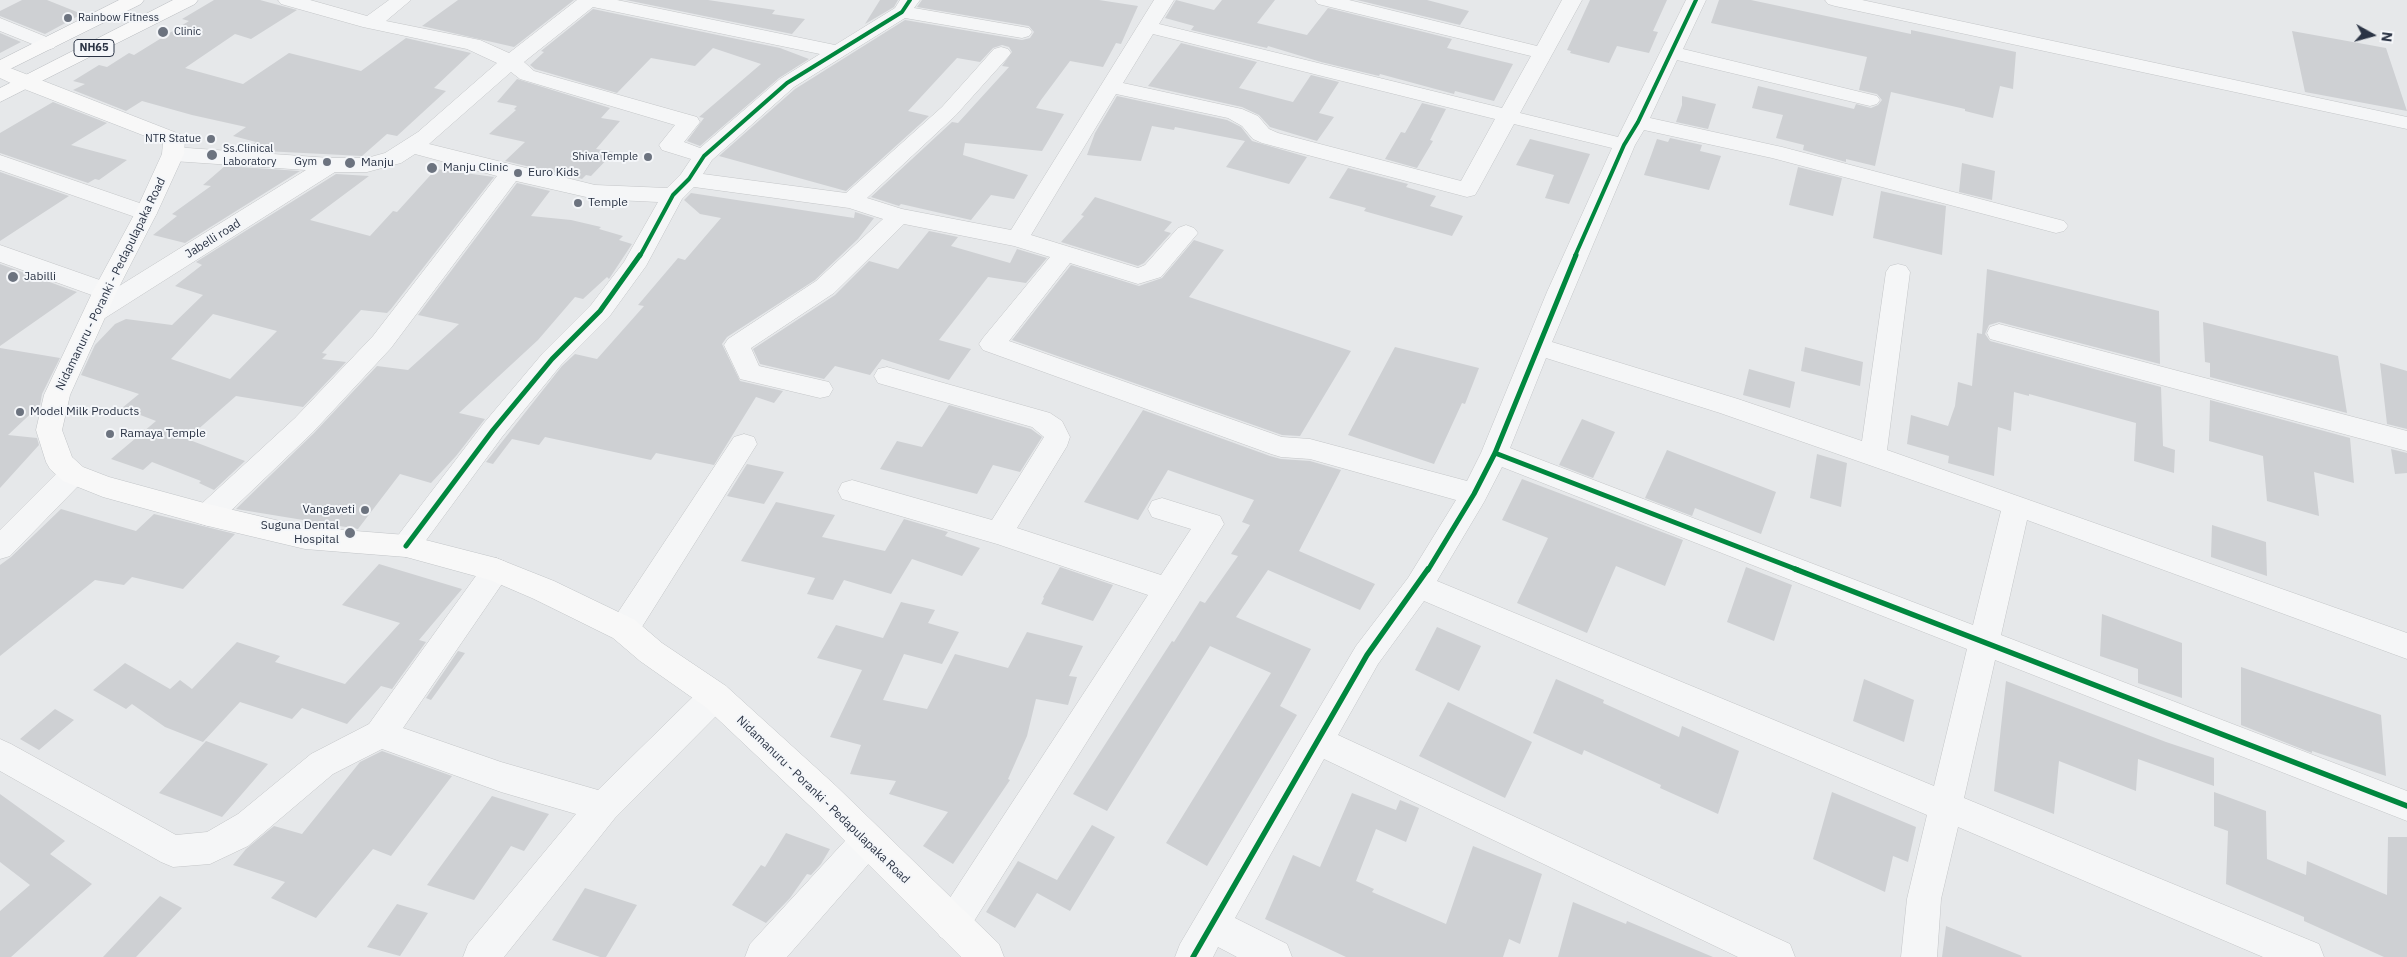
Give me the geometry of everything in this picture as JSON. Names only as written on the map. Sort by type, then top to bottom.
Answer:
[{"type":"main road","name":"NH65","points":[[0,69],[134,0]]},
{"type":"main road","name":"NH65","points":[[0,96],[188,0]]},
{"type":"main road","points":[[0,69],[26,83],[174,140],[173,154]]},
{"type":"main road","name":"Nidamanuru - Poranki - Pedapulapaka Road","points":[[173,154],[146,213],[100,302],[57,395],[49,430],[60,462],[73,474],[103,486],[208,515],[304,538],[406,546],[496,570],[544,590],[624,629],[651,652],[714,696],[823,796],[986,957]]},
{"type":"street","points":[[288,0],[370,23],[473,44],[511,62],[527,75],[689,122],[670,145],[704,156]]},
{"type":"street","points":[[370,23],[401,0]]},
{"type":"street","points":[[173,154],[330,165],[366,165],[393,158],[414,147],[511,62],[589,0],[839,52]]},
{"type":"street","points":[[1017,238],[1164,0]]},
{"type":"street","points":[[1325,0],[1542,53]]},
{"type":"street","points":[[1111,87],[1235,113],[1250,121],[1261,134],[1270,138],[1468,190],[1572,0]]},
{"type":"street","points":[[1193,957],[1367,655],[1418,586],[1474,494],[1495,453],[1537,346],[1624,145],[1638,122],[1696,0]]},
{"type":"street","points":[[1835,0],[2407,123]]},
{"type":"street","points":[[406,546],[493,430],[552,358],[600,311],[634,266],[681,187],[704,156],[787,83],[839,52],[906,6],[1022,32]]},
{"type":"street","points":[[0,24],[47,44]]},
{"type":"street","points":[[1148,27],[1507,118],[1624,145]]},
{"type":"street","points":[[851,201],[949,111],[1001,53]]},
{"type":"street","points":[[1672,53],[1870,100]]},
{"type":"street","points":[[1638,122],[1774,152],[2056,226]]},
{"type":"street","points":[[414,147],[511,173],[595,192],[681,187],[851,201],[899,216],[1017,238],[1138,276],[1153,270],[1186,233]]},
{"type":"street","points":[[0,162],[146,213]]},
{"type":"street","name":"Jabelli road","points":[[100,302],[330,165]]},
{"type":"street","points":[[208,515],[304,425],[382,342],[511,173]]},
{"type":"street","points":[[820,389],[749,373],[737,345],[825,287],[899,216]]},
{"type":"street","points":[[0,253],[100,302]]},
{"type":"street","points":[[1065,254],[992,344],[1280,447],[1310,449],[1474,494]]},
{"type":"street","points":[[1873,457],[1898,272]]},
{"type":"street","points":[[1999,333],[2407,441]]},
{"type":"street","points":[[1537,346],[1729,406],[2016,505],[2407,646]]},
{"type":"street","points":[[887,376],[1041,420],[1053,428],[1057,437],[1054,446],[999,533]]},
{"type":"street","points":[[624,629],[744,444]]},
{"type":"street","points":[[1495,453],[1984,644],[2407,806]]},
{"type":"street","points":[[0,548],[73,474]]},
{"type":"street","points":[[852,491],[999,533],[1166,589]]},
{"type":"street","points":[[1919,957],[1924,899],[2016,505]]},
{"type":"street","points":[[952,925],[1166,589],[1210,524],[1162,509]]},
{"type":"street","points":[[0,754],[173,851],[210,848],[236,835],[322,764],[380,734],[496,570]]},
{"type":"street","points":[[1418,586],[2306,957]]},
{"type":"street","points":[[481,957],[603,806],[714,696]]},
{"type":"street","points":[[380,734],[501,777],[603,806]]},
{"type":"street","points":[[1318,741],[1777,957]]},
{"type":"street","points":[[763,957],[867,841]]},
{"type":"street","points":[[1212,925],[1274,957]]},
{"type":"building","points":[[22,0],[47,0],[82,14],[45,34],[0,16],[0,11]]},
{"type":"building","points":[[214,0],[260,0],[297,10],[251,39],[235,34],[185,68],[243,84],[289,53],[361,71],[406,38],[471,53],[434,88],[446,91],[397,136],[387,134],[362,156],[245,150],[256,142],[233,136],[246,127],[142,101],[126,111],[73,90],[85,84],[73,81],[99,65],[107,67],[129,53],[134,55],[189,21],[182,19]]},
{"type":"building","points":[[458,0],[574,0],[514,47],[422,26]]},
{"type":"building","points":[[626,0],[708,0],[775,10],[772,14],[805,19],[792,34]]},
{"type":"building","points":[[880,0],[898,0],[894,7],[865,24]]},
{"type":"building","points":[[922,0],[1099,0],[1138,6],[1121,44],[1116,43],[1103,67],[1070,61],[1041,100],[1036,108],[1064,114],[1042,151],[965,143],[963,155],[1028,175],[1014,199],[991,195],[971,220],[901,204],[899,206],[871,197],[952,122],[958,123],[1009,67],[1002,66],[1012,52],[1009,47],[1002,45],[993,48],[980,62],[957,58],[908,111],[929,116],[846,191],[719,156],[795,89],[905,20],[1022,40],[1030,38],[1034,32],[1029,26],[917,7]]},
{"type":"building","points":[[1176,0],[1214,10],[1222,0],[1275,0],[1257,23],[1307,35],[1328,8],[1452,39],[1447,48],[1513,64],[1494,101],[1455,91],[1454,94],[1380,74],[1379,76],[1321,62],[1268,46],[1267,48],[1191,30],[1194,26],[1165,18]]},
{"type":"building","points":[[1357,0],[1427,0],[1469,11],[1460,25]]},
{"type":"building","points":[[1590,0],[1667,0],[1653,31],[1658,32],[1649,53],[1617,46],[1609,63],[1570,53],[1571,51],[1567,50]]},
{"type":"building","points":[[1719,0],[1751,0],[1911,34],[1911,30],[2016,52],[2013,89],[2000,86],[1993,118],[1965,111],[1965,109],[1891,92],[1875,166],[1846,159],[1846,162],[1803,150],[1804,145],[1776,138],[1783,115],[1752,108],[1758,86],[1854,109],[1856,104],[1871,108],[1878,105],[1882,100],[1877,94],[1859,90],[1867,57],[1711,23]]},
{"type":"building","points":[[593,9],[780,48],[809,59],[779,78],[700,146],[687,141],[704,118],[699,117],[761,64],[713,48],[695,66],[651,58],[617,93],[535,69],[530,65],[544,52],[541,51]]},
{"type":"building","points":[[2292,31],[2386,48],[2407,111],[2305,92]]},
{"type":"building","points":[[0,33],[21,42],[0,53]]},
{"type":"building","points":[[1181,43],[1257,62],[1239,88],[1293,102],[1311,75],[1339,82],[1319,113],[1334,117],[1317,141],[1270,127],[1259,115],[1242,107],[1148,86]]},
{"type":"building","points":[[517,79],[610,108],[601,118],[620,121],[596,149],[614,152],[591,176],[586,175],[582,179],[505,161],[525,142],[489,134],[516,110],[514,109],[517,106],[497,102]]},
{"type":"building","points":[[1117,96],[1227,120],[1241,127],[1252,141],[1307,157],[1289,184],[1226,167],[1245,141],[1175,127],[1174,130],[1152,126],[1141,161],[1087,155],[1095,133]]},
{"type":"building","points":[[1682,96],[1716,104],[1708,129],[1676,122],[1682,105]]},
{"type":"building","points":[[53,102],[107,123],[71,145],[127,160],[99,180],[95,179],[88,183],[0,153],[0,133]]},
{"type":"building","points":[[1422,103],[1446,109],[1430,140],[1433,141],[1417,168],[1385,159],[1401,132],[1405,133]]},
{"type":"building","points":[[1670,138],[1702,145],[1700,151],[1721,156],[1709,190],[1644,175],[1657,139],[1668,142]]},
{"type":"building","points":[[1530,139],[1590,154],[1569,204],[1545,198],[1554,175],[1516,165]]},
{"type":"building","points":[[1962,163],[1995,171],[1992,200],[1959,192]]},
{"type":"building","points":[[225,166],[300,171],[185,243],[153,235],[177,216],[172,214],[211,186],[203,185]]},
{"type":"building","points":[[1798,167],[1842,178],[1833,216],[1789,205]]},
{"type":"building","points":[[1348,168],[1408,184],[1406,187],[1436,196],[1430,206],[1463,216],[1452,236],[1364,211],[1366,208],[1329,198]]},
{"type":"building","points":[[436,169],[494,177],[391,309],[387,313],[361,310],[322,353],[327,354],[322,359],[346,362],[303,407],[236,396],[187,439],[245,461],[214,490],[199,483],[201,481],[152,462],[143,470],[111,459],[156,421],[122,408],[139,394],[81,375],[95,345],[115,324],[126,319],[172,325],[203,295],[175,286],[202,265],[196,262],[336,174],[369,176],[310,220],[370,236],[393,211],[397,212]],"holes":[[[213,314],[277,331],[230,379],[171,359]]]},
{"type":"building","points":[[0,172],[69,196],[0,241]]},
{"type":"building","points":[[517,183],[550,191],[531,216],[571,220],[601,227],[599,229],[623,236],[619,240],[632,244],[609,279],[607,277],[583,299],[575,297],[538,340],[459,413],[485,419],[456,456],[431,483],[400,474],[358,529],[236,509],[314,433],[377,366],[408,370],[459,324],[418,315]]},
{"type":"building","points":[[1881,191],[1946,206],[1942,255],[1873,238]]},
{"type":"building","points":[[691,193],[854,218],[855,212],[874,218],[858,239],[815,280],[727,337],[722,344],[740,381],[783,391],[774,403],[756,397],[714,465],[656,453],[651,460],[545,437],[539,445],[512,439],[493,464],[486,462],[562,366],[575,354],[597,359],[644,306],[638,305],[678,258],[685,260],[721,218],[700,214],[684,200]]},
{"type":"building","points":[[1095,197],[1172,222],[1164,231],[1171,233],[1144,263],[1138,266],[1061,242],[1084,216],[1081,215]]},
{"type":"building","points":[[929,231],[958,237],[951,246],[1010,263],[1017,249],[1047,258],[1026,283],[988,277],[939,340],[971,349],[949,380],[882,359],[870,375],[835,366],[824,379],[760,364],[753,349],[835,295],[869,261],[898,269]]},
{"type":"building","points":[[1194,240],[1224,250],[1189,297],[1351,351],[1300,436],[1282,435],[1012,340],[1071,265],[1139,286],[1162,278]]},
{"type":"building","points":[[0,264],[77,292],[0,346]]},
{"type":"building","points":[[1987,269],[2159,311],[2160,364],[1999,322],[1989,325],[1985,334],[1990,341],[2161,387],[2163,446],[2175,450],[2174,473],[2134,461],[2136,423],[2029,394],[2029,396],[2014,392],[2011,431],[1998,427],[1994,476],[1948,463],[1949,456],[1907,444],[1911,415],[1948,426],[1955,406],[1958,382],[1972,386],[1977,333],[1982,334]]},
{"type":"building","points":[[2203,322],[2338,356],[2347,413],[2210,377],[2210,363],[2205,362]]},
{"type":"building","points":[[1395,347],[1479,368],[1465,404],[1462,403],[1434,464],[1348,435]]},
{"type":"building","points":[[1805,347],[1863,362],[1860,386],[1801,371]]},
{"type":"building","points":[[0,348],[60,358],[42,394],[40,405],[8,435],[37,438],[39,445],[0,488]]},
{"type":"building","points":[[2380,363],[2407,371],[2407,429],[2387,424]]},
{"type":"building","points":[[1749,369],[1795,382],[1790,408],[1743,395]]},
{"type":"building","points":[[2210,400],[2350,438],[2354,483],[2314,472],[2319,516],[2267,501],[2263,456],[2209,441]]},
{"type":"building","points":[[949,405],[1031,429],[1042,437],[1020,472],[993,465],[977,494],[880,469],[897,441],[922,447]]},
{"type":"building","points":[[1143,410],[1270,456],[1281,459],[1310,461],[1341,470],[1299,551],[1375,584],[1360,610],[1268,570],[1236,617],[1311,649],[1280,706],[1297,715],[1207,866],[1166,843],[1271,673],[1210,646],[1107,811],[1073,794],[1172,641],[1174,642],[1200,601],[1205,603],[1238,556],[1231,554],[1250,525],[1242,522],[1254,500],[1168,470],[1138,520],[1084,502]]},
{"type":"building","points":[[1582,419],[1615,432],[1593,478],[1559,465]]},
{"type":"building","points":[[2391,449],[2407,453],[2407,473],[2395,474]]},
{"type":"building","points":[[1667,450],[1776,492],[1761,534],[1695,508],[1692,516],[1645,498]]},
{"type":"building","points":[[1817,454],[1847,463],[1841,507],[1810,498]]},
{"type":"building","points":[[747,464],[784,472],[764,504],[727,496]]},
{"type":"building","points":[[1522,479],[1683,540],[1665,586],[1616,566],[1587,633],[1517,603],[1548,538],[1502,520]]},
{"type":"building","points":[[776,502],[835,515],[822,537],[885,551],[904,519],[948,532],[945,536],[980,548],[962,576],[912,559],[891,594],[844,580],[833,600],[807,594],[815,578],[741,561]]},
{"type":"building","points":[[61,509],[136,531],[154,514],[235,534],[183,589],[132,577],[124,585],[95,580],[0,656],[0,565],[11,557]]},
{"type":"building","points":[[2212,525],[2266,542],[2267,576],[2211,557]]},
{"type":"building","points":[[379,564],[462,589],[419,640],[426,642],[392,689],[381,686],[347,724],[302,708],[292,719],[240,702],[203,742],[165,727],[132,704],[126,709],[93,690],[125,663],[170,689],[180,680],[192,689],[237,642],[280,656],[275,662],[345,684],[400,623],[342,605]]},
{"type":"building","points":[[1060,567],[1113,585],[1093,621],[1041,604]]},
{"type":"building","points":[[1746,567],[1792,585],[1774,641],[1727,622]]},
{"type":"building","points":[[901,602],[935,610],[928,623],[959,632],[942,664],[904,654],[883,700],[927,709],[955,654],[1008,668],[1027,632],[1083,646],[1069,676],[1077,677],[1068,705],[1036,699],[1027,736],[1008,779],[1010,780],[953,864],[923,846],[948,812],[889,794],[896,781],[850,774],[861,745],[830,737],[862,670],[817,658],[836,625],[883,638]]},
{"type":"building","points":[[2102,614],[2182,643],[2182,698],[2138,683],[2138,669],[2100,656]]},
{"type":"building","points":[[1437,627],[1481,646],[1459,691],[1415,670]]},
{"type":"building","points":[[458,651],[465,653],[431,700],[426,698]]},
{"type":"building","points":[[2241,667],[2381,715],[2386,776],[2312,751],[2312,753],[2241,725]]},
{"type":"building","points":[[1556,679],[1604,700],[1603,703],[1679,737],[1682,726],[1739,751],[1718,814],[1660,788],[1661,785],[1584,750],[1582,755],[1533,733]]},
{"type":"building","points":[[1864,679],[1914,700],[1904,742],[1853,721]]},
{"type":"building","points":[[2006,681],[2166,742],[2214,758],[2214,786],[2138,759],[2136,791],[2059,761],[2054,814],[1994,791]]},
{"type":"building","points":[[1448,702],[1532,742],[1505,798],[1419,756]]},
{"type":"building","points":[[55,709],[74,720],[39,750],[20,739]]},
{"type":"building","points":[[206,741],[268,764],[222,817],[159,793]]},
{"type":"building","points":[[382,751],[452,776],[391,856],[373,849],[316,918],[271,898],[285,882],[233,865],[246,849],[274,826],[302,834],[360,762]]},
{"type":"building","points":[[1832,792],[1916,827],[1908,862],[1893,856],[1885,892],[1813,859]]},
{"type":"building","points":[[2214,792],[2266,811],[2267,859],[2306,875],[2307,861],[2387,895],[2388,837],[2407,837],[2407,957],[2384,957],[2304,921],[2304,917],[2226,884],[2228,831],[2214,826]]},
{"type":"building","points":[[1352,793],[1396,810],[1400,800],[1419,808],[1406,842],[1376,829],[1356,881],[1374,889],[1372,892],[1446,924],[1473,846],[1542,874],[1520,944],[1509,939],[1503,957],[1346,957],[1265,919],[1293,855],[1320,867]]},
{"type":"building","points":[[0,794],[65,841],[50,854],[92,884],[11,957],[0,957],[0,911],[30,885],[0,862]]},
{"type":"building","points":[[492,796],[549,814],[524,851],[511,846],[474,900],[427,885]]},
{"type":"building","points":[[1092,825],[1115,837],[1070,911],[1037,893],[1015,928],[986,912],[1018,861],[1057,880]]},
{"type":"building","points":[[786,833],[830,849],[821,864],[811,875],[807,874],[790,898],[766,923],[732,905],[761,865],[765,867]]},
{"type":"building","points":[[585,888],[637,905],[606,957],[600,957],[552,940]]},
{"type":"building","points":[[160,896],[182,908],[136,957],[103,957]]},
{"type":"building","points":[[1573,902],[1626,924],[1627,921],[1713,957],[1558,957]]},
{"type":"building","points":[[397,904],[428,913],[400,956],[367,947]]},
{"type":"building","points":[[1946,926],[2022,956],[1942,957]]},
{"type":"cycle path","points":[[406,546],[493,430],[552,359],[600,311],[634,266],[673,195],[689,179],[704,156],[787,83],[902,12],[910,0]]},
{"type":"cycle path","points":[[1193,957],[1367,655],[1418,586],[1474,494],[1495,453],[1559,292],[1624,145],[1638,122],[1696,0]]},
{"type":"cycle path","points":[[1495,453],[2407,806]]},
{"type":"place","name":"Rainbow Fitness","points":[[68,18]]},
{"type":"place","name":"Clinic","points":[[163,32]]},
{"type":"place","name":"NTR Statue","points":[[211,139]]},
{"type":"place","name":"Ss.Clinical Laboratory","points":[[212,155]]},
{"type":"place","name":"Shiva Temple","points":[[648,157]]},
{"type":"place","name":"Gym","points":[[327,162]]},
{"type":"place","name":"Manju","points":[[350,163]]},
{"type":"place","name":"Manju Clinic","points":[[432,168]]},
{"type":"place","name":"Euro Kids","points":[[518,173]]},
{"type":"place","name":"Temple","points":[[578,203]]},
{"type":"place","name":"Jabilli","points":[[13,277]]},
{"type":"place","name":"Model Milk Products","points":[[20,412]]},
{"type":"place","name":"Ramaya Temple","points":[[110,434]]},
{"type":"place","name":"Vangaveti","points":[[365,510]]},
{"type":"place","name":"Suguna Dental Hospital","points":[[350,533]]}]
